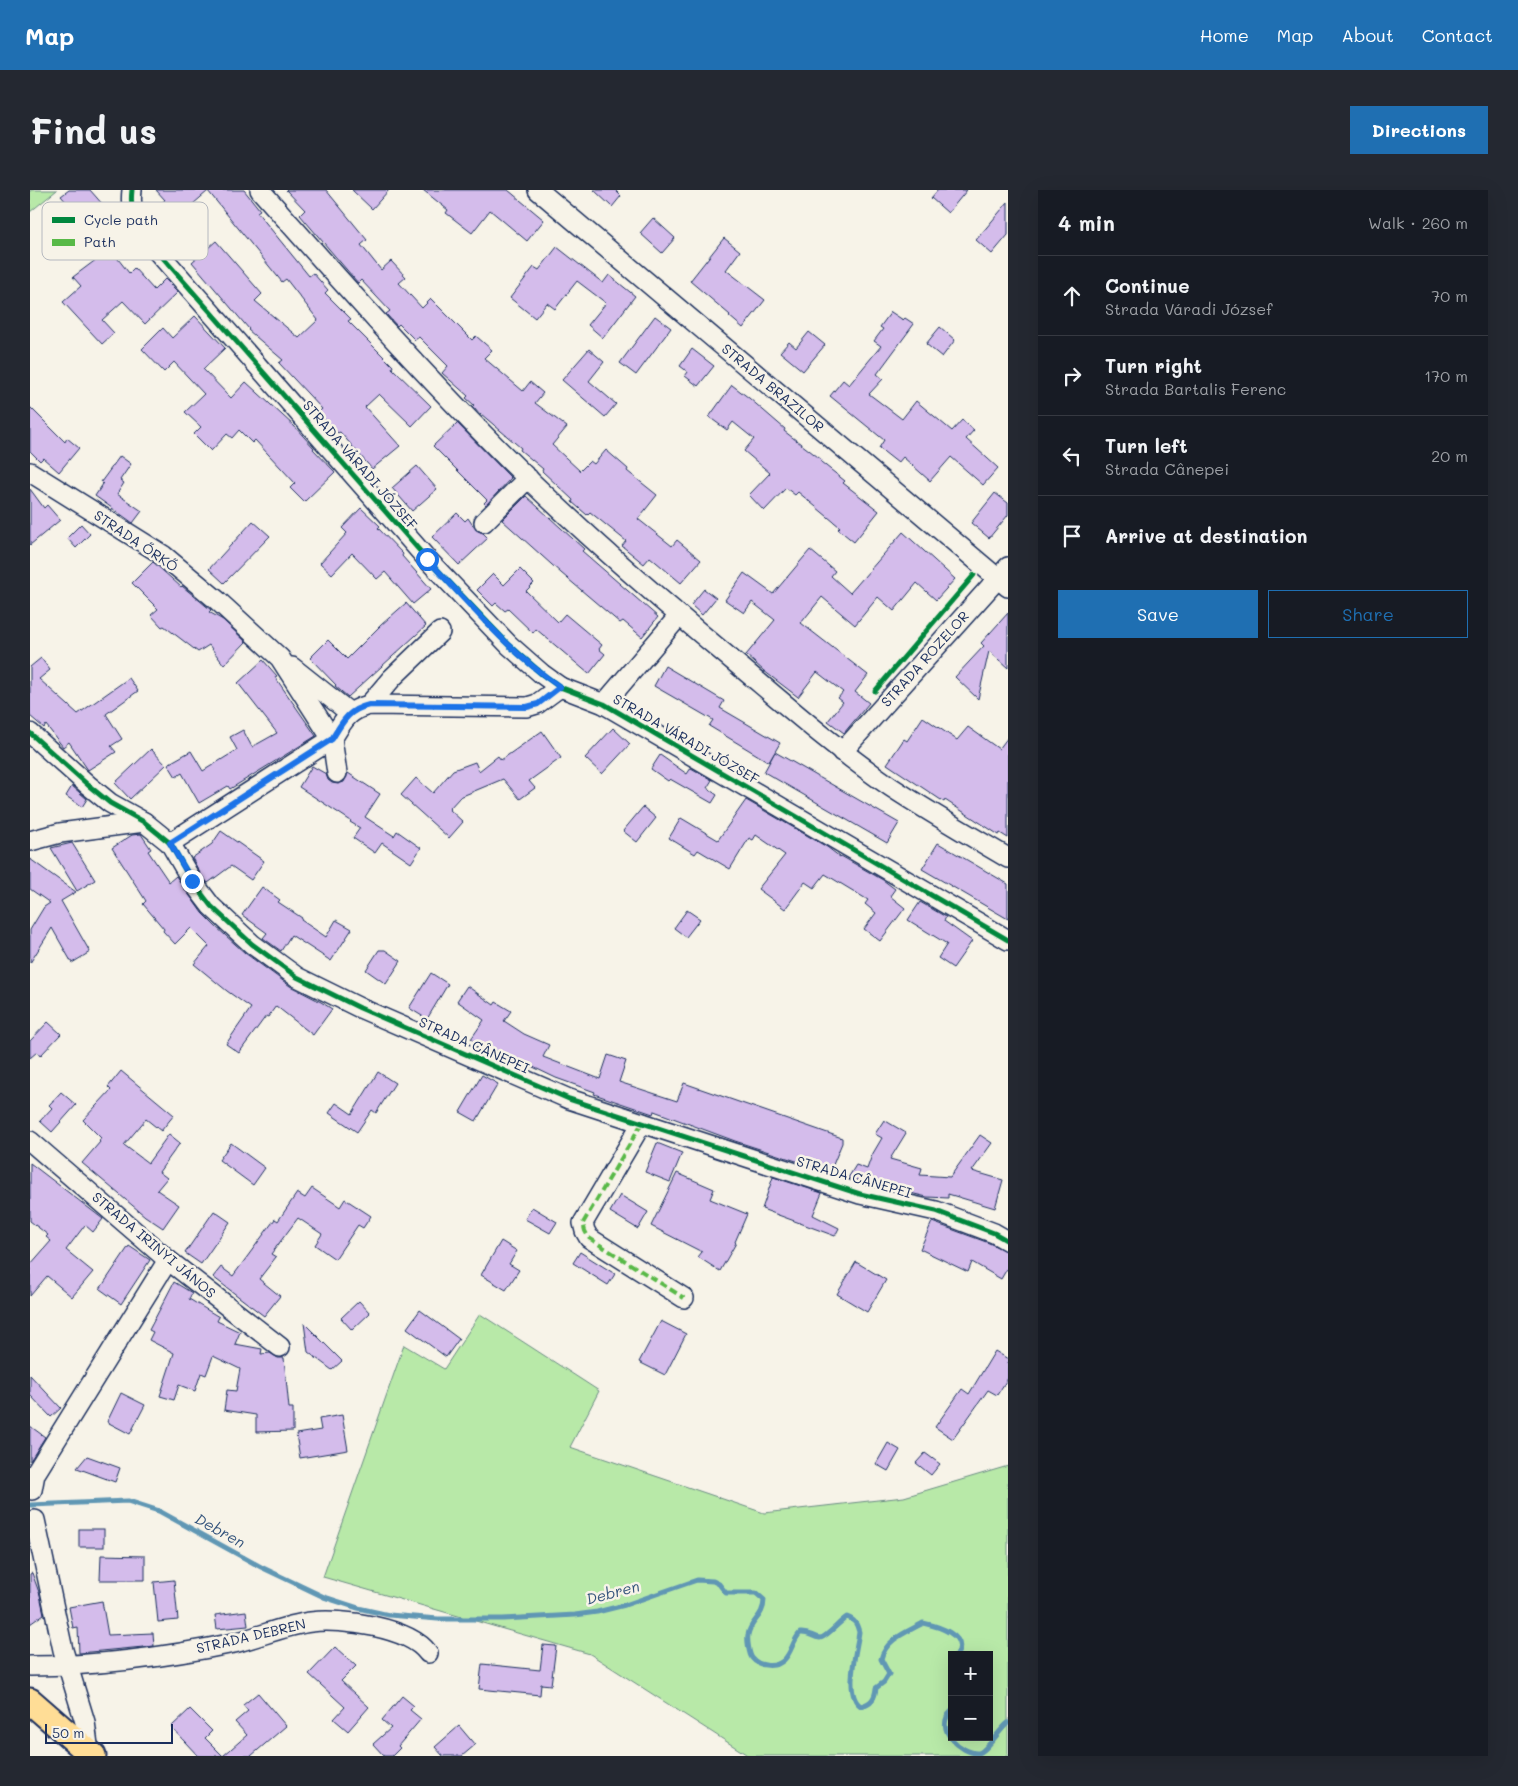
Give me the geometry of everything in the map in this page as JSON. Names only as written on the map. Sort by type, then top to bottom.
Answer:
[{"type":"main road","points":[[30,1701],[91,1754]]},
{"type":"street","points":[[260,190],[362,306],[427,376],[528,478],[598,544],[679,616],[842,752],[892,787],[1008,858]]},
{"type":"street","name":"STRADA BRAZILOR","points":[[548,192],[1005,577]]},
{"type":"street","name":"STRADA VÁRADI JÓZSEF","points":[[166,260],[427,559],[509,644],[542,674],[560,687],[604,704],[1008,940]]},
{"type":"street","name":"STRADA ŐRKŐ","points":[[30,472],[162,555],[218,601],[280,658],[350,713]]},
{"type":"street","points":[[484,522],[528,478]]},
{"type":"street","name":"STRADA ROZELOR","points":[[842,752],[1005,577]]},
{"type":"street","name":"STRADA VÁRADI JÓZSEF","points":[[604,704],[679,616]]},
{"type":"street","points":[[369,705],[392,678],[440,632]]},
{"type":"street","name":"STRADA ŐRKŐ","points":[[280,658],[332,739],[337,773]]},
{"type":"street","points":[[170,843],[332,739],[344,718],[361,707],[369,705],[527,707],[538,704],[560,687]]},
{"type":"street","name":"STRADA CÂNEPEI","points":[[30,733],[103,797],[144,822],[170,843],[192,881],[211,906],[252,944],[298,977],[360,1008],[570,1099],[860,1194],[936,1212],[1003,1235]]},
{"type":"street","points":[[30,841],[60,833],[144,822]]},
{"type":"street","points":[[642,1123],[583,1223],[589,1238],[684,1298]]},
{"type":"street","name":"STRADA IRINYI JÁNOS","points":[[30,1141],[168,1260],[280,1347]]},
{"type":"street","points":[[32,1490],[35,1474],[168,1260]]},
{"type":"street","points":[[35,1520],[68,1666],[86,1722],[91,1754]]},
{"type":"street","name":"STRADA DEBREN","points":[[30,1666],[68,1666],[132,1660],[234,1642],[310,1622],[362,1624],[402,1634],[423,1645],[428,1653]]},
{"type":"green space","points":[[30,190],[57,190],[42,202],[30,212]]},
{"type":"green space","points":[[480,1314],[599,1391],[570,1447],[764,1513],[904,1497],[1008,1466],[1008,1756],[749,1756],[590,1654],[323,1577],[404,1345],[444,1369]]},
{"type":"building","points":[[69,190],[90,190],[100,202],[66,202],[61,196]]},
{"type":"building","points":[[156,190],[244,190],[260,210],[257,212],[309,276],[313,273],[328,290],[325,293],[351,319],[348,321],[431,406],[412,426],[379,394],[365,407],[400,446],[372,469],[340,432],[338,433],[318,413],[322,409],[279,363],[283,360],[248,330],[192,262],[194,260],[208,260],[208,248],[216,241],[262,294],[255,301],[299,338],[318,320],[286,279],[282,282],[208,191],[195,202],[163,202],[165,200]]},
{"type":"building","points":[[286,190],[326,190],[367,240],[361,245],[381,270],[391,261],[406,277],[399,283],[422,308],[431,299],[472,340],[476,336],[492,350],[484,358],[523,391],[530,382],[543,393],[535,403],[567,427],[552,445],[580,471],[590,461],[594,464],[606,450],[628,469],[627,471],[657,495],[638,519],[672,546],[677,540],[701,560],[681,583],[650,557],[644,564],[622,546],[626,541],[590,512],[587,515],[572,502],[573,500],[542,471],[543,469],[520,450],[521,448],[472,407],[474,405],[466,398],[468,396],[442,373],[448,366],[419,337],[415,340],[399,324],[397,326],[386,314],[390,311],[361,280],[358,283],[300,215],[305,210]]},
{"type":"building","points":[[352,190],[389,190],[372,209]]},
{"type":"building","points":[[423,190],[508,190],[544,220],[527,241],[490,210],[472,233],[446,213],[448,210]]},
{"type":"building","points":[[594,190],[615,190],[621,196],[612,207]]},
{"type":"building","points":[[938,190],[967,190],[948,213],[931,198]]},
{"type":"building","points":[[1008,202],[1008,235],[992,254],[976,240]]},
{"type":"building","points":[[653,218],[675,238],[662,253],[640,233]]},
{"type":"building","points":[[724,238],[740,251],[726,270],[765,300],[743,328],[690,281]]},
{"type":"building","points":[[557,247],[603,283],[609,275],[635,296],[603,338],[588,325],[606,303],[577,281],[555,309],[547,303],[535,318],[510,298],[534,267],[539,270]]},
{"type":"building","points":[[96,260],[119,260],[129,273],[134,268],[154,290],[165,279],[178,292],[145,324],[123,301],[102,320],[114,333],[102,344],[63,302],[81,286],[73,277]]},
{"type":"building","points":[[891,312],[903,320],[905,318],[914,324],[877,374],[883,379],[869,394],[902,419],[916,401],[952,431],[962,420],[974,430],[966,439],[998,468],[983,485],[951,457],[930,481],[903,457],[898,463],[879,448],[884,440],[830,396],[843,380],[849,385],[881,346],[874,341],[883,329],[880,327]]},
{"type":"building","points":[[195,316],[225,348],[203,369],[231,398],[246,382],[294,426],[335,472],[304,502],[290,488],[295,483],[255,440],[252,443],[239,430],[232,438],[227,434],[211,451],[194,434],[201,427],[185,412],[204,394],[174,362],[164,372],[142,349],[163,328],[172,338]]},
{"type":"building","points":[[655,316],[671,328],[636,375],[620,363]]},
{"type":"building","points":[[940,327],[955,340],[942,357],[926,344]]},
{"type":"building","points":[[809,332],[825,345],[803,371],[780,352],[789,342],[796,348]]},
{"type":"building","points":[[589,349],[604,362],[589,381],[616,404],[605,417],[562,380]]},
{"type":"building","points":[[692,349],[714,366],[698,386],[685,376],[688,372],[680,366]]},
{"type":"building","points":[[732,385],[785,429],[784,431],[822,460],[821,462],[845,481],[843,483],[879,511],[854,542],[838,529],[840,527],[798,492],[795,495],[786,488],[764,511],[749,495],[770,473],[744,451],[754,439],[733,422],[727,430],[709,417]]},
{"type":"building","points":[[30,407],[65,442],[67,438],[79,448],[59,472],[43,458],[40,461],[30,451]]},
{"type":"building","points":[[457,423],[511,478],[486,505],[484,503],[487,500],[433,446]]},
{"type":"building","points":[[120,456],[131,464],[120,480],[124,483],[117,494],[142,511],[133,523],[95,496],[103,484],[101,482]]},
{"type":"building","points":[[417,466],[437,489],[412,511],[392,488]]},
{"type":"building","points":[[30,489],[44,508],[47,505],[60,520],[30,545]]},
{"type":"building","points":[[995,493],[1008,503],[1008,515],[989,538],[971,523]]},
{"type":"building","points":[[526,496],[584,549],[582,551],[658,617],[642,637],[623,621],[620,623],[502,520]]},
{"type":"building","points":[[361,508],[380,526],[378,528],[403,554],[402,556],[431,589],[413,604],[385,572],[377,579],[352,553],[332,574],[320,563],[347,533],[342,528]]},
{"type":"building","points":[[457,513],[465,521],[468,518],[476,530],[488,538],[459,565],[432,537]]},
{"type":"building","points":[[253,521],[270,536],[224,583],[209,569]]},
{"type":"building","points":[[81,524],[90,534],[76,548],[67,538]]},
{"type":"building","points":[[903,532],[955,579],[936,600],[917,583],[894,611],[878,597],[855,625],[822,597],[801,623],[868,675],[855,692],[869,703],[844,733],[828,721],[843,702],[838,698],[843,692],[817,672],[798,697],[764,671],[746,655],[775,620],[752,602],[744,613],[725,600],[744,573],[773,594],[810,550],[835,571],[831,576],[850,593]]},
{"type":"building","points":[[153,562],[211,610],[209,612],[223,620],[246,642],[224,665],[209,645],[198,652],[164,626],[162,627],[151,615],[158,609],[132,583]]},
{"type":"building","points":[[520,569],[534,583],[526,591],[558,622],[565,614],[602,645],[599,649],[605,654],[589,674],[536,629],[533,633],[508,609],[505,611],[496,603],[493,606],[477,590],[493,574],[504,585]]},
{"type":"building","points":[[704,589],[716,598],[702,615],[691,605]]},
{"type":"building","points":[[406,603],[426,626],[348,697],[335,686],[310,658],[328,640],[347,659]]},
{"type":"building","points":[[1008,613],[1008,668],[989,651],[978,699],[955,677],[984,646],[981,643]]},
{"type":"building","points":[[41,658],[50,670],[39,679],[78,714],[129,678],[138,691],[106,714],[122,739],[111,746],[116,752],[88,770],[69,742],[63,747],[46,725],[44,728],[30,716],[30,667]]},
{"type":"building","points":[[263,660],[277,676],[275,677],[316,736],[230,789],[228,786],[199,803],[182,773],[176,777],[168,764],[191,751],[203,771],[237,750],[230,737],[243,730],[252,747],[277,733],[238,683]]},
{"type":"building","points":[[665,666],[724,701],[720,708],[780,743],[769,762],[709,726],[713,720],[654,686]]},
{"type":"building","points":[[923,717],[957,740],[968,727],[999,749],[1008,737],[1008,838],[1000,833],[999,835],[945,800],[944,802],[887,764],[904,739],[907,741]]},
{"type":"building","points":[[613,728],[630,744],[602,774],[585,758]]},
{"type":"building","points":[[542,731],[561,758],[529,781],[535,788],[520,799],[503,779],[460,797],[449,809],[463,822],[449,838],[401,795],[416,778],[433,793],[453,770],[475,762],[479,771],[498,756],[501,760]]},
{"type":"building","points":[[151,749],[166,765],[130,799],[115,783]]},
{"type":"building","points":[[775,752],[899,823],[887,843],[764,772]]},
{"type":"building","points":[[660,755],[687,774],[691,768],[712,780],[707,788],[717,795],[712,803],[670,779],[668,781],[651,769]]},
{"type":"building","points":[[312,766],[326,774],[328,780],[332,783],[344,782],[348,773],[380,794],[365,817],[394,836],[397,831],[421,848],[411,863],[382,843],[375,853],[353,838],[360,828],[299,787]]},
{"type":"building","points":[[72,786],[87,799],[82,807],[66,796]]},
{"type":"building","points":[[746,800],[827,847],[840,857],[883,880],[895,889],[890,896],[905,908],[880,941],[864,929],[876,913],[865,904],[868,900],[825,874],[814,888],[805,882],[785,909],[758,889],[785,855],[756,835],[753,840],[749,838],[730,869],[698,850],[695,854],[669,838],[681,818],[718,840]]},
{"type":"building","points":[[643,807],[656,818],[637,842],[623,831]]},
{"type":"building","points":[[221,831],[264,861],[251,880],[231,866],[208,883],[201,875],[192,858],[212,844]]},
{"type":"building","points":[[141,834],[151,849],[148,851],[169,882],[176,876],[202,913],[215,926],[245,953],[290,986],[332,1009],[313,1035],[276,1006],[268,1017],[266,1016],[239,1053],[226,1044],[251,1008],[194,964],[209,946],[191,928],[175,944],[143,904],[146,901],[112,848],[132,835]]},
{"type":"building","points":[[72,843],[95,880],[77,891],[51,848]]},
{"type":"building","points":[[938,843],[1008,884],[1008,919],[922,869]]},
{"type":"building","points":[[30,859],[76,892],[61,901],[90,952],[72,963],[52,928],[30,963],[30,930],[44,907],[50,903],[30,889]]},
{"type":"building","points":[[262,887],[280,900],[278,902],[302,918],[301,920],[326,937],[336,920],[352,929],[331,961],[291,935],[281,951],[263,938],[267,933],[242,915]]},
{"type":"building","points":[[920,902],[946,917],[944,921],[972,941],[953,968],[938,958],[947,944],[908,920]]},
{"type":"building","points":[[687,910],[700,919],[686,937],[674,928]]},
{"type":"building","points":[[379,950],[385,950],[401,961],[386,984],[366,970]]},
{"type":"building","points":[[431,973],[448,984],[427,1019],[409,1008]]},
{"type":"building","points":[[467,986],[494,1005],[496,1002],[511,1011],[504,1021],[524,1034],[549,1045],[543,1057],[600,1079],[608,1055],[626,1061],[619,1082],[677,1101],[684,1083],[842,1138],[842,1143],[830,1172],[735,1141],[654,1111],[653,1114],[594,1094],[595,1092],[556,1078],[508,1055],[507,1058],[487,1045],[485,1048],[471,1039],[484,1020],[457,1001]]},
{"type":"building","points":[[48,1022],[61,1034],[40,1056],[37,1052],[30,1058],[30,1041]]},
{"type":"building","points":[[121,1071],[174,1115],[161,1131],[146,1119],[124,1145],[148,1163],[169,1134],[180,1143],[159,1172],[167,1178],[157,1190],[179,1205],[163,1228],[145,1216],[82,1163],[100,1142],[101,1138],[83,1120],[111,1090],[108,1087]]},
{"type":"building","points":[[378,1072],[395,1083],[376,1113],[372,1110],[357,1132],[329,1113],[336,1103],[352,1114]]},
{"type":"building","points":[[482,1075],[498,1084],[476,1121],[460,1112]]},
{"type":"building","points":[[61,1092],[76,1105],[52,1132],[40,1121],[52,1108],[49,1105]]},
{"type":"building","points":[[884,1120],[906,1133],[890,1159],[922,1168],[920,1175],[950,1177],[980,1135],[992,1143],[972,1171],[1003,1180],[995,1208],[948,1194],[948,1198],[927,1197],[848,1178],[856,1165],[867,1169],[872,1155],[882,1138],[875,1134]]},
{"type":"building","points":[[231,1143],[265,1168],[253,1185],[219,1160]]},
{"type":"building","points":[[657,1143],[682,1153],[670,1182],[645,1172]]},
{"type":"building","points":[[30,1163],[103,1219],[93,1232],[85,1225],[66,1250],[93,1272],[72,1297],[47,1276],[30,1296],[30,1265],[51,1241],[46,1237],[48,1235],[30,1221]]},
{"type":"building","points":[[677,1173],[714,1189],[710,1199],[747,1214],[736,1243],[720,1271],[698,1257],[702,1252],[651,1226]]},
{"type":"building","points":[[773,1177],[822,1193],[813,1215],[839,1228],[835,1236],[762,1209]]},
{"type":"building","points":[[312,1188],[340,1207],[345,1199],[371,1216],[363,1228],[358,1225],[335,1259],[315,1245],[322,1234],[298,1218],[271,1254],[276,1257],[259,1279],[280,1296],[264,1316],[213,1277],[221,1267],[233,1276],[275,1219],[278,1221],[297,1193],[305,1198]]},
{"type":"building","points":[[620,1195],[648,1212],[638,1229],[610,1212]]},
{"type":"building","points":[[532,1207],[557,1222],[550,1233],[525,1219]]},
{"type":"building","points":[[214,1211],[230,1222],[201,1264],[185,1253]]},
{"type":"building","points":[[932,1222],[1008,1252],[1008,1267],[1001,1279],[972,1262],[968,1272],[920,1249]]},
{"type":"building","points":[[501,1241],[517,1251],[509,1264],[519,1270],[506,1290],[481,1275]]},
{"type":"building","points":[[129,1246],[150,1260],[121,1304],[100,1289]]},
{"type":"building","points":[[580,1252],[615,1274],[608,1285],[573,1263]]},
{"type":"building","points":[[856,1262],[886,1280],[867,1312],[837,1294]]},
{"type":"building","points":[[174,1282],[192,1293],[189,1299],[219,1317],[217,1321],[240,1332],[235,1344],[262,1349],[261,1354],[270,1353],[278,1358],[284,1358],[289,1408],[293,1408],[293,1431],[256,1432],[256,1415],[224,1410],[227,1390],[236,1391],[240,1369],[213,1356],[206,1375],[201,1373],[195,1391],[179,1385],[174,1400],[160,1396],[174,1353],[149,1340],[153,1332],[149,1330]]},
{"type":"building","points":[[359,1301],[370,1313],[352,1330],[341,1318]]},
{"type":"building","points":[[420,1310],[459,1339],[446,1357],[407,1328]]},
{"type":"building","points":[[661,1321],[686,1334],[665,1375],[639,1362]]},
{"type":"building","points":[[304,1323],[342,1361],[332,1370],[308,1352]]},
{"type":"building","points":[[995,1351],[1008,1359],[1008,1378],[997,1395],[988,1390],[953,1439],[935,1427],[962,1389],[969,1394]]},
{"type":"building","points":[[30,1375],[61,1408],[51,1417],[30,1395]]},
{"type":"building","points":[[121,1393],[145,1405],[130,1434],[107,1422]]},
{"type":"building","points":[[342,1415],[348,1450],[300,1458],[296,1434],[321,1430],[319,1419]]},
{"type":"building","points":[[30,1426],[45,1437],[30,1461]]},
{"type":"building","points":[[888,1443],[900,1450],[888,1471],[876,1464]]},
{"type":"building","points":[[925,1453],[940,1464],[931,1475],[916,1463]]},
{"type":"building","points":[[87,1456],[120,1468],[115,1482],[77,1468]]},
{"type":"building","points":[[79,1529],[104,1529],[104,1547],[79,1547]]},
{"type":"building","points":[[101,1555],[145,1556],[145,1580],[100,1580]]},
{"type":"building","points":[[32,1573],[44,1614],[30,1624],[30,1574]]},
{"type":"building","points":[[174,1580],[178,1620],[158,1622],[154,1582]]},
{"type":"building","points":[[102,1601],[108,1635],[153,1633],[154,1646],[79,1653],[78,1627],[73,1628],[69,1607]]},
{"type":"building","points":[[246,1611],[248,1626],[217,1629],[215,1615]]},
{"type":"building","points":[[543,1645],[556,1646],[551,1685],[541,1684],[540,1695],[479,1689],[482,1664],[540,1670]]},
{"type":"building","points":[[335,1647],[356,1666],[341,1681],[369,1707],[348,1731],[334,1719],[345,1707],[309,1674]]},
{"type":"building","points":[[258,1693],[286,1726],[251,1756],[223,1756],[247,1735],[235,1722],[248,1711],[243,1705]]},
{"type":"building","points":[[402,1696],[414,1706],[410,1710],[421,1719],[392,1756],[384,1756],[373,1744],[391,1728],[382,1720]]},
{"type":"building","points":[[190,1709],[212,1731],[205,1738],[223,1756],[198,1756],[171,1727]]},
{"type":"building","points":[[459,1726],[475,1745],[462,1756],[443,1756],[435,1747]]},
{"type":"waterway","name":"Debren","points":[[30,1505],[128,1501],[159,1511],[261,1567],[324,1597],[358,1608],[389,1615],[438,1619],[503,1619],[575,1615],[625,1605],[697,1580],[713,1581],[719,1584],[726,1593],[756,1593],[764,1600],[762,1611],[751,1626],[748,1637],[752,1658],[763,1665],[781,1663],[789,1654],[800,1633],[820,1638],[847,1617],[854,1621],[859,1632],[852,1671],[852,1682],[853,1692],[861,1706],[872,1700],[876,1688],[884,1682],[889,1674],[881,1659],[887,1646],[910,1630],[923,1623],[943,1629],[959,1642],[959,1651]]},
{"type":"waterway","name":"Debren","points":[[948,1717],[945,1725],[948,1733]]},
{"type":"waterway","name":"Debren","points":[[993,1740],[1008,1723]]},
{"type":"waterway","name":"Debren","points":[[954,1741],[964,1749],[978,1753],[985,1749],[992,1741]]},
{"type":"marked path","points":[[642,1123],[583,1223],[589,1238],[684,1298]]},
{"type":"cycle path","points":[[131,202],[132,190]]},
{"type":"cycle path","points":[[165,260],[427,559],[509,645],[542,674],[560,687],[604,704],[1008,940]]},
{"type":"cycle path","points":[[875,691],[974,575]]},
{"type":"cycle path","points":[[30,733],[110,803],[144,822],[170,843],[192,881],[211,906],[252,944],[297,977],[360,1008],[569,1099],[860,1194],[936,1211],[994,1233],[1008,1241]]},
{"type":"route","points":[[192,881],[170,843],[332,739],[344,718],[361,707],[369,705],[527,707],[538,704],[548,698],[560,687],[542,674],[509,644],[427,559]]}]
